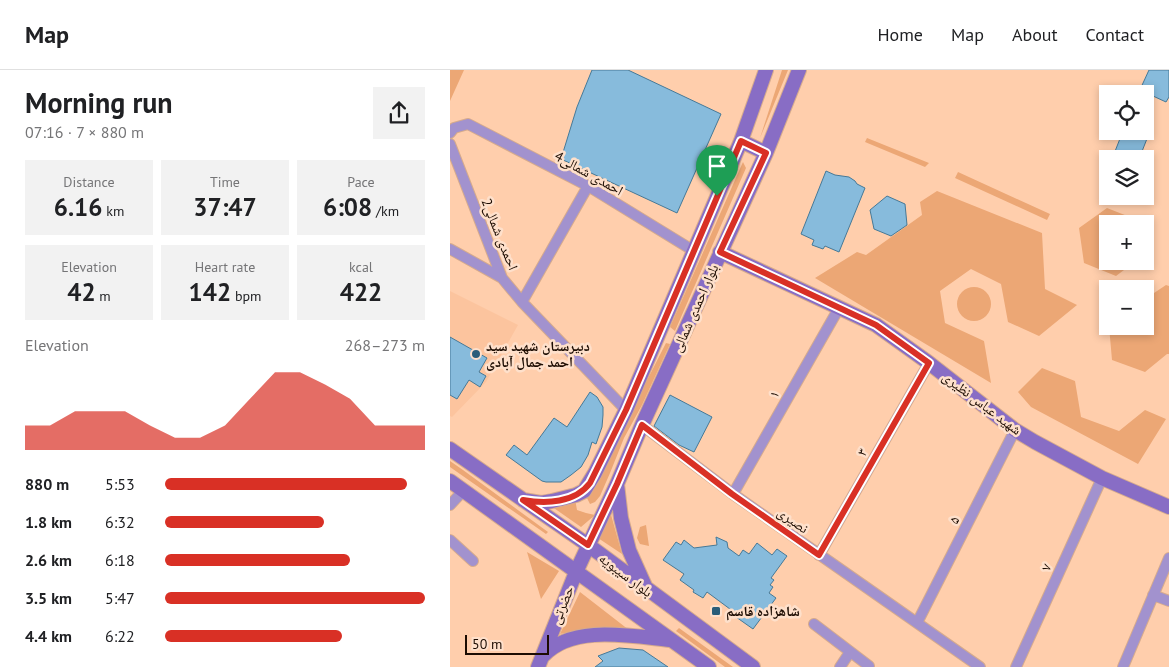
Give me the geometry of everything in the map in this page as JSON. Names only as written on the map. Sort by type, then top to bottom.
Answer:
[{"type":"main road","name":"بلوار احمدی شمالی","points":[[523,500],[541,503],[576,495],[584,490],[595,474],[626,410],[741,141],[766,70]]},
{"type":"main road","name":"بلوار احمدی شمالی","points":[[588,545],[766,153],[799,70]]},
{"type":"main road","points":[[741,141],[766,153]]},
{"type":"main road","name":"شهید عباس نظیری","points":[[720,252],[876,325],[929,363],[1015,430],[1102,478],[1169,507]]},
{"type":"main road","name":"بلوار سیبویه","points":[[450,449],[588,545],[753,667]]},
{"type":"main road","name":"بلوار سیبویه","points":[[450,481],[709,667]]},
{"type":"main road","points":[[617,484],[621,518],[629,550],[647,590]]},
{"type":"main road","name":"حضرتی","points":[[540,662],[588,545]]},
{"type":"main road","points":[[540,662],[550,648],[590,635],[619,635],[671,640]]},
{"type":"street","name":"4احمدی شمالی","points":[[450,133],[454,128],[468,124],[588,186],[694,251]]},
{"type":"street","name":"2احمدی شمالی","points":[[450,144],[502,278],[522,302],[626,410]]},
{"type":"street","points":[[522,302],[588,186]]},
{"type":"street","points":[[450,249],[502,278]]},
{"type":"street","name":"۱","points":[[732,494],[839,308]]},
{"type":"street","name":"۳","points":[[819,555],[929,363]]},
{"type":"street","name":"نصیری","points":[[642,425],[732,494],[980,667]]},
{"type":"street","name":"۵","points":[[917,623],[1015,430]]},
{"type":"street","name":"۷","points":[[1016,667],[1102,478]]},
{"type":"street","points":[[450,505],[463,491]]},
{"type":"street","points":[[450,540],[473,561]]},
{"type":"street","points":[[1123,667],[1169,558]]},
{"type":"street","points":[[1153,596],[1169,601]]},
{"type":"street","points":[[814,624],[869,666]]},
{"type":"street","points":[[840,667],[850,652]]},
{"type":"shaded area","points":[[450,70],[464,70],[450,101]]},
{"type":"shaded area","points":[[782,70],[788,70],[760,138]]},
{"type":"shaded area","points":[[867,138],[929,163],[925,167],[865,142]]},
{"type":"shaded area","points":[[743,162],[746,168],[675,331],[670,327]]},
{"type":"shaded area","points":[[958,172],[1050,214],[1047,220],[955,178]]},
{"type":"shaded area","points":[[937,191],[1042,233],[1045,289],[1077,305],[1039,336],[1008,322],[1001,284],[971,269],[940,291],[945,323],[984,341],[991,383],[815,278],[857,252],[866,255],[922,215],[920,202]]},
{"type":"shaded area","points":[[1107,208],[1125,215],[1099,215],[1099,269],[1084,263],[1079,228]]},
{"type":"shaded area","points":[[1101,270],[1124,270],[1116,276]]},
{"type":"shaded area","points":[[1166,285],[1169,286],[1169,354],[1145,372],[1112,360],[1110,335],[1154,335],[1154,293]]},
{"type":"shaded area","points":[[974,287],[986,292],[991,304],[986,316],[974,321],[962,316],[957,304],[962,292]]},
{"type":"shaded area","name":"دبیرستان شهید سید احمد جمال آبادی","points":[[450,291],[518,325],[486,382],[452,417],[450,416]]},
{"type":"shaded area","points":[[666,343],[670,344],[642,405],[624,438],[600,496],[595,502],[590,504],[587,498]]},
{"type":"shaded area","points":[[1042,368],[1075,381],[1081,417],[1119,431],[1145,410],[1166,419],[1138,464],[1031,407],[1018,392]]},
{"type":"shaded area","points":[[450,461],[548,532],[546,534],[450,467]]},
{"type":"shaded area","points":[[575,499],[577,510],[595,515],[581,527],[551,506]]},
{"type":"shaded area","points":[[610,511],[622,554],[598,538]]},
{"type":"shaded area","points":[[646,525],[649,546],[640,544],[637,538],[640,527]]},
{"type":"shaded area","points":[[527,552],[559,571],[541,599]]},
{"type":"shaded area","points":[[580,592],[629,630],[602,627],[560,634]]},
{"type":"shaded area","points":[[679,628],[733,667],[725,667],[676,631]]},
{"type":"building","points":[[592,70],[628,70],[721,114],[677,213],[561,159],[577,107]]},
{"type":"building","points":[[1149,70],[1169,70],[1169,97],[1166,102],[1154,96],[1154,85],[1142,85]]},
{"type":"building","points":[[1119,140],[1146,140],[1143,150],[1116,150]]},
{"type":"building","points":[[826,171],[835,175],[849,177],[865,188],[839,252],[825,246],[823,249],[812,245],[814,240],[801,234]]},
{"type":"building","points":[[887,196],[905,204],[907,225],[891,236],[874,229],[870,210]]},
{"type":"building","points":[[450,337],[487,358],[479,372],[486,376],[480,387],[469,380],[457,399],[450,395]]},
{"type":"building","points":[[590,392],[597,397],[603,407],[602,427],[596,444],[592,442],[588,455],[581,467],[571,475],[561,482],[542,481],[506,455],[514,445],[527,455],[554,418],[567,427]]},
{"type":"building","points":[[670,395],[712,417],[694,452],[679,445],[654,426]]},
{"type":"building","points":[[716,537],[727,542],[728,548],[739,556],[743,550],[749,554],[757,543],[772,555],[777,549],[787,556],[771,578],[774,580],[770,585],[773,587],[769,593],[776,598],[753,629],[736,617],[738,615],[707,592],[703,598],[693,592],[694,590],[680,580],[684,574],[663,560],[676,542],[681,545],[684,540],[694,548],[717,545]]},
{"type":"building","points":[[619,648],[643,650],[668,667],[595,667],[603,661],[598,656]]},
{"type":"place","name":"دبیرستان شهید سید احمد جمال آبادی","points":[[476,354]]},
{"type":"place","name":"شاهزاده قاسم","points":[[716,611]]},
{"type":"route","points":[[741,141],[766,153],[720,252],[876,325],[929,363],[819,555],[732,494],[642,425],[588,545],[523,500],[541,503],[569,498],[584,490],[590,483],[626,410],[717,196],[741,141]]}]
